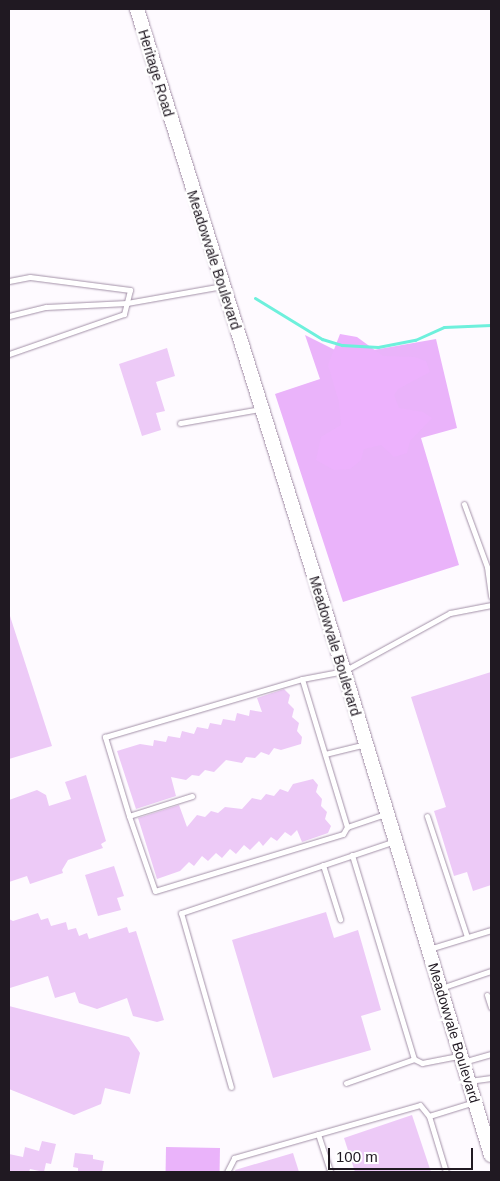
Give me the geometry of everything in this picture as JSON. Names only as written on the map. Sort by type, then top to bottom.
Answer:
[{"type":"main road","name":"Heritage Road","points":[[136,9],[175,138]]},
{"type":"main road","name":"Meadowvale Boulevard","points":[[175,138],[344,671],[491,1155]]},
{"type":"lane","points":[[9,281],[30,277],[130,290],[124,314],[9,354]]},
{"type":"lane","points":[[9,316],[46,307],[127,303],[222,286]]},
{"type":"lane","points":[[180,423],[261,408]]},
{"type":"lane","points":[[464,504],[489,566],[491,597]]},
{"type":"lane","points":[[387,814],[347,827],[343,834],[155,891],[104,737],[302,679],[344,671],[450,613],[491,605]]},
{"type":"lane","points":[[302,679],[347,827]]},
{"type":"lane","points":[[326,754],[366,744]]},
{"type":"lane","points":[[129,816],[192,796]]},
{"type":"lane","points":[[427,816],[467,937]]},
{"type":"lane","points":[[231,1087],[181,913],[395,841]]},
{"type":"lane","points":[[352,855],[414,1059]]},
{"type":"lane","points":[[323,865],[340,919]]},
{"type":"lane","points":[[428,949],[491,930]]},
{"type":"lane","points":[[440,988],[491,971]]},
{"type":"lane","points":[[487,995],[491,1007]]},
{"type":"lane","points":[[346,1083],[414,1059],[422,1063],[491,1054]]},
{"type":"lane","points":[[468,1082],[491,1078]]},
{"type":"lane","points":[[429,1116],[475,1102]]},
{"type":"lane","points":[[227,1172],[234,1158],[420,1105],[429,1116],[446,1172]]},
{"type":"lane","points":[[318,1134],[330,1172]]},
{"type":"shaded area","points":[[340,334],[357,337],[383,356],[415,357],[426,361],[430,372],[398,389],[394,395],[399,408],[423,412],[432,418],[410,441],[407,453],[394,457],[381,445],[364,449],[361,460],[350,469],[334,470],[316,460],[321,437],[341,425],[339,402],[328,365]]},
{"type":"shaded area","points":[[305,335],[345,355],[436,339],[457,428],[421,438],[459,565],[343,602],[275,394],[320,379]]},
{"type":"shaded area","points":[[166,1147],[220,1148],[220,1172],[166,1172]]},
{"type":"building","points":[[167,348],[175,376],[156,382],[165,411],[156,413],[161,430],[142,436],[119,364]]},
{"type":"building","points":[[9,613],[52,746],[9,759]]},
{"type":"building","points":[[491,672],[491,885],[473,891],[467,872],[454,876],[434,811],[446,807],[411,697]]},
{"type":"building","points":[[284,689],[290,695],[288,703],[294,709],[292,717],[299,723],[297,731],[302,737],[301,744],[281,750],[274,748],[269,755],[261,752],[255,758],[246,757],[242,763],[226,760],[214,772],[205,770],[199,776],[192,775],[186,780],[171,777],[176,796],[136,809],[117,751],[140,744],[153,746],[154,740],[166,742],[168,736],[180,738],[182,731],[194,734],[197,727],[208,729],[210,723],[221,725],[223,719],[235,721],[237,713],[249,716],[250,710],[262,712],[257,698]]},
{"type":"building","points":[[86,775],[106,841],[101,844],[103,848],[68,860],[62,870],[63,873],[30,884],[27,876],[9,882],[9,800],[37,790],[46,795],[49,806],[71,799],[65,782]]},
{"type":"building","points":[[313,779],[318,785],[316,792],[322,799],[321,806],[327,812],[325,819],[331,826],[328,833],[302,842],[297,830],[291,836],[285,832],[277,841],[271,837],[263,846],[259,841],[250,850],[244,845],[236,854],[230,849],[222,858],[216,853],[208,861],[202,856],[194,866],[189,862],[180,871],[157,879],[138,818],[179,805],[187,827],[197,815],[205,817],[211,811],[218,813],[225,807],[242,809],[252,798],[261,800],[266,794],[274,796],[280,789],[288,792],[293,784]]},
{"type":"building","points":[[114,866],[124,896],[117,898],[121,910],[98,916],[85,875]]},
{"type":"building","points":[[326,912],[334,938],[358,930],[381,1010],[361,1016],[371,1050],[273,1078],[232,940]]},
{"type":"building","points":[[38,913],[41,920],[48,918],[51,926],[66,922],[68,930],[76,928],[79,936],[87,933],[89,939],[127,927],[129,933],[136,931],[164,1020],[157,1022],[133,1016],[127,998],[97,1009],[79,1003],[75,992],[55,998],[48,976],[10,988],[9,919],[13,921]]},
{"type":"building","points":[[9,1006],[129,1037],[140,1053],[130,1094],[105,1088],[101,1104],[74,1115],[9,1089]]},
{"type":"building","points":[[412,1115],[431,1172],[355,1172],[344,1138]]},
{"type":"building","points":[[42,1141],[56,1144],[51,1164],[46,1163],[44,1172],[30,1169],[29,1172],[9,1172],[9,1154],[23,1157],[25,1147],[39,1151]]},
{"type":"building","points":[[75,1153],[93,1155],[93,1159],[104,1161],[102,1172],[78,1172],[78,1168],[73,1167]]},
{"type":"building","points":[[293,1153],[299,1172],[236,1172],[235,1170]]},
{"type":"waterway","points":[[255,298],[322,339],[342,345],[378,347],[415,340],[444,327],[491,325]]}]
